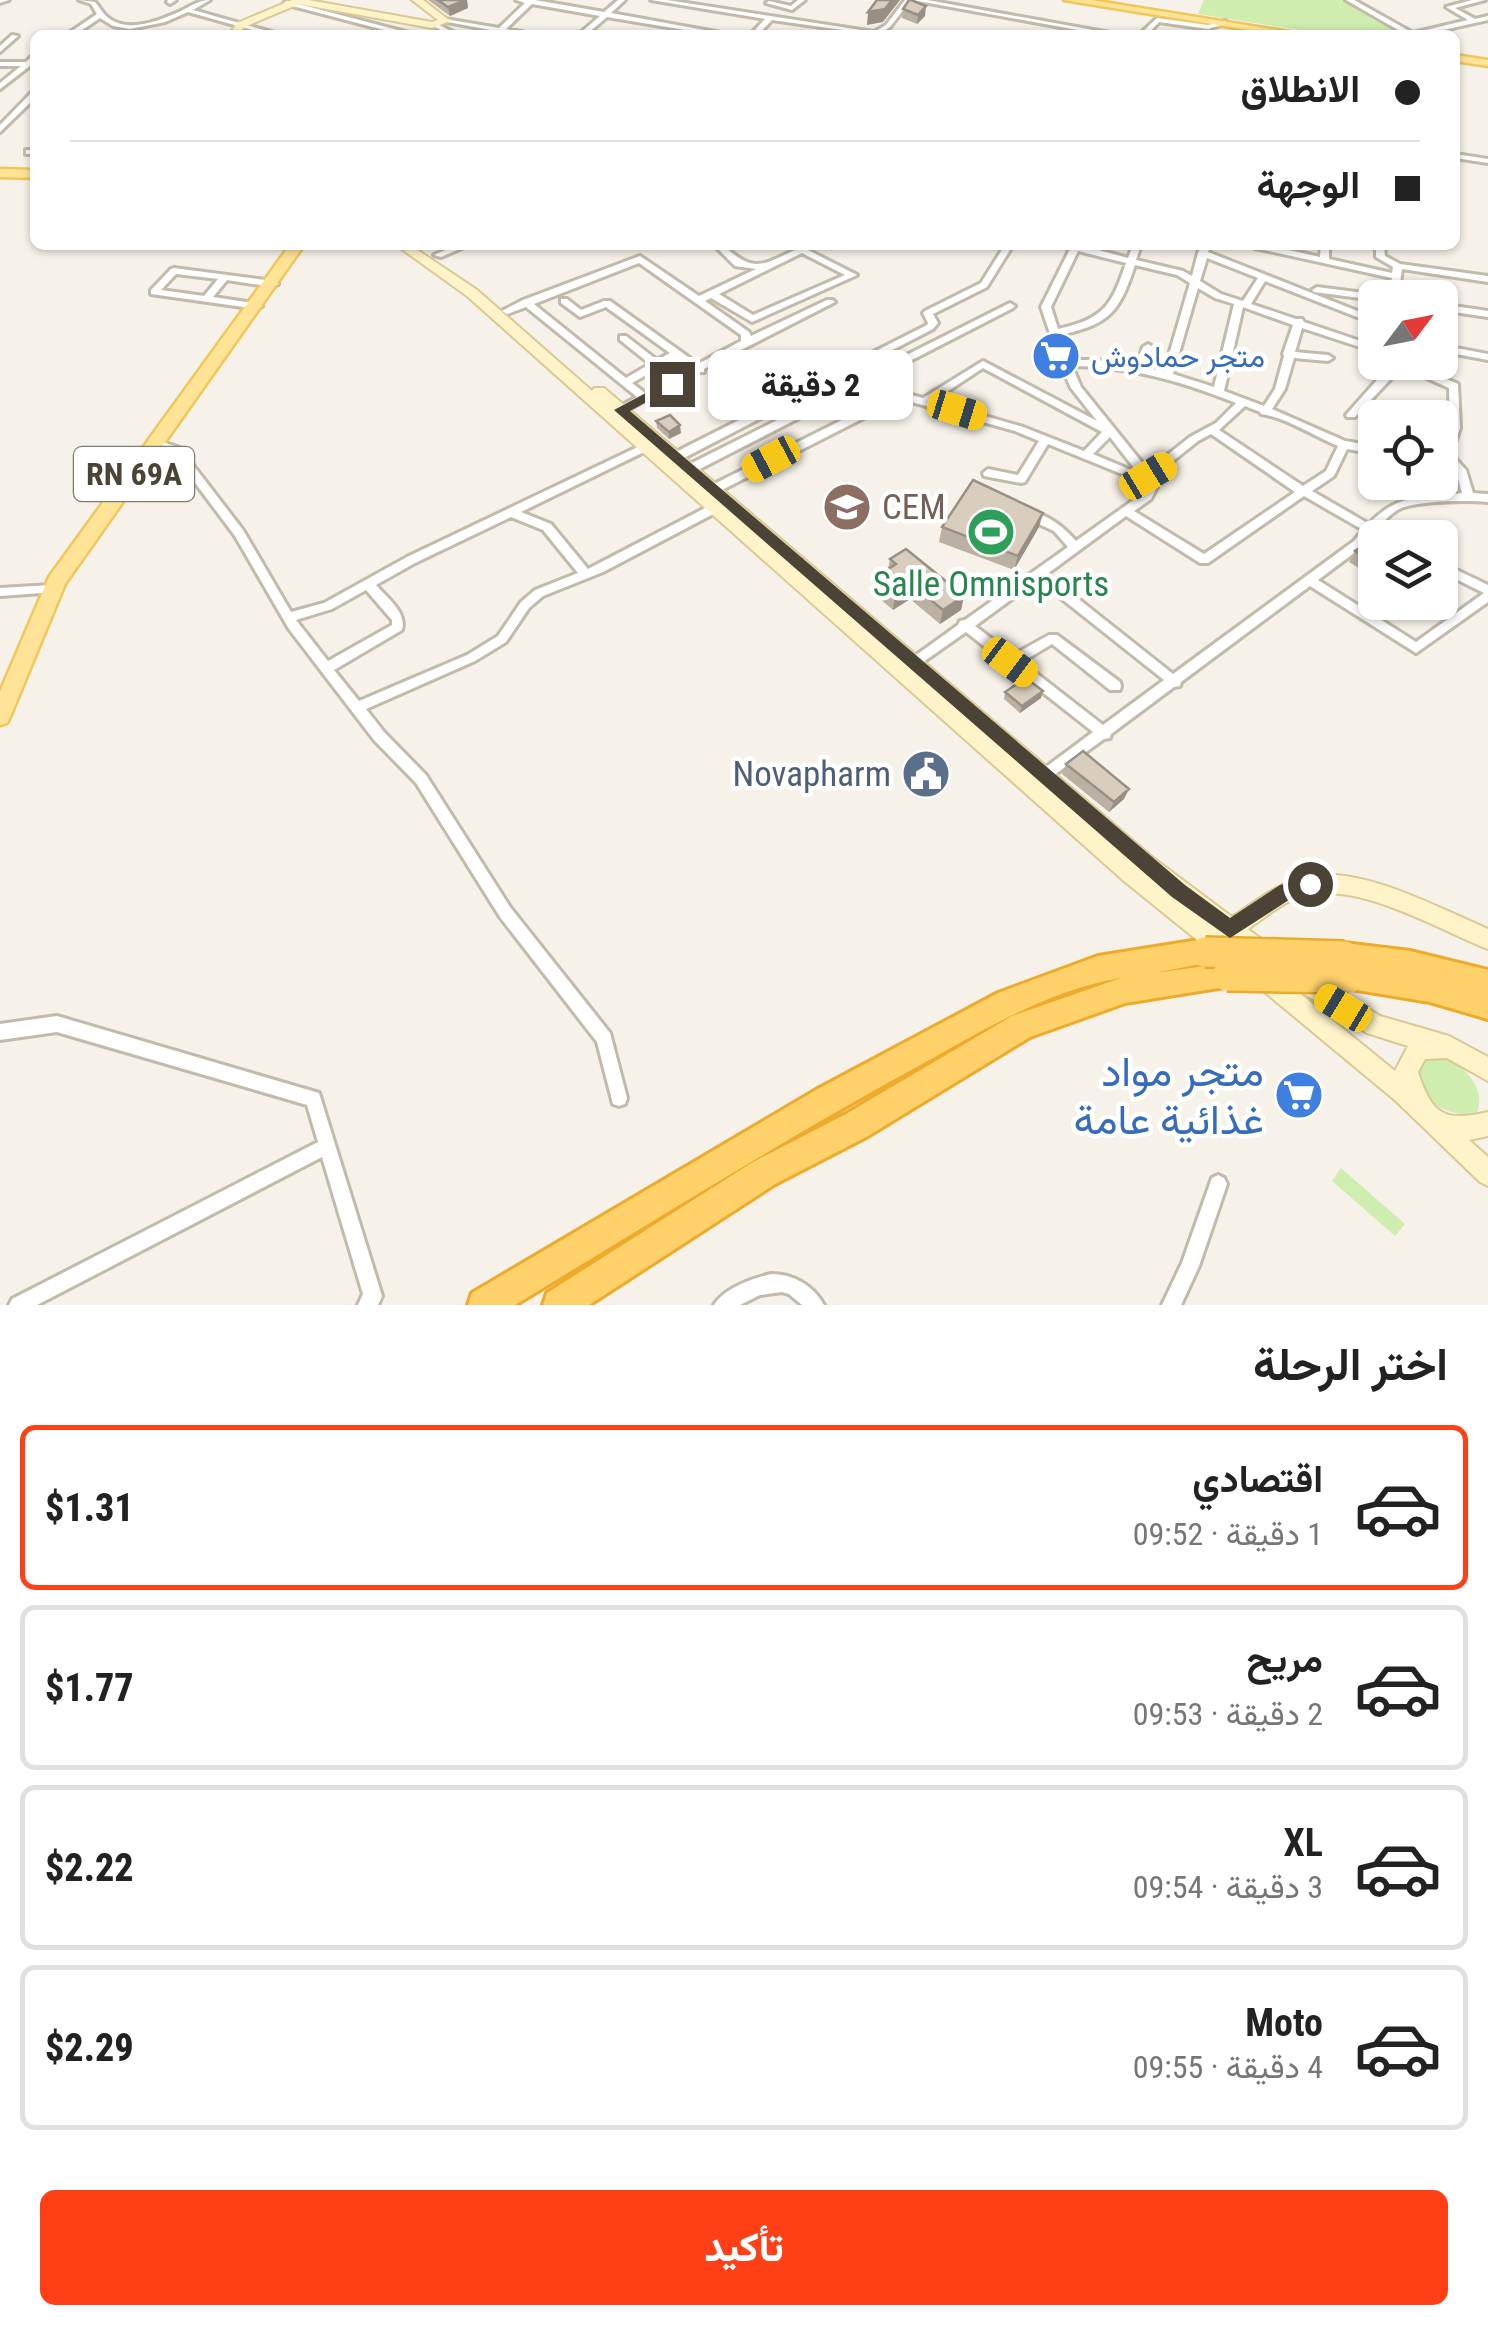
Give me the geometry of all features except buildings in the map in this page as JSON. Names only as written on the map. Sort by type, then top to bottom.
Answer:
[{"type":"highway","points":[[484,1305],[826,1100],[1008,1002],[1098,969],[1205,952],[1346,968],[1488,1006]]},
{"type":"highway","points":[[560,1305],[764,1174],[857,1125],[1022,1026],[1125,990],[1226,976],[1410,964],[1488,983]]},
{"type":"main road","points":[[236,30],[287,2],[302,0],[440,23]]},
{"type":"main road","points":[[417,0],[440,23]]},
{"type":"main road","points":[[1077,1],[1267,30]]},
{"type":"main road","points":[[1460,59],[1488,64]]},
{"type":"main road","points":[[0,174],[30,174]]},
{"type":"main road","name":"RN 69A","points":[[0,717],[52,589],[294,250]]},
{"type":"main road","points":[[409,250],[472,294],[644,448],[712,499],[1230,929],[1343,1008],[1397,1034],[1438,1045],[1482,1068]]},
{"type":"main road","points":[[430,250],[621,410],[681,464],[712,499],[1130,875],[1334,1033],[1426,1113],[1488,1174]]},
{"type":"main road","points":[[1230,929],[1287,892],[1325,884],[1368,892],[1488,939]]},
{"type":"main road","points":[[1438,1045],[1412,1054],[1406,1071],[1411,1092],[1426,1113],[1460,1130],[1488,1124]]},
{"type":"street","points":[[82,0],[94,6],[98,16]]},
{"type":"street","points":[[94,6],[104,0]]},
{"type":"street","points":[[98,16],[143,29],[206,0]]},
{"type":"street","points":[[587,30],[622,0]]},
{"type":"street","points":[[654,0],[701,4],[849,30]]},
{"type":"street","points":[[772,0],[768,3],[792,8],[802,0]]},
{"type":"street","points":[[882,30],[912,0],[1088,30]]},
{"type":"street","points":[[1348,0],[1403,30]]},
{"type":"street","points":[[1474,21],[1449,7],[1482,0]]},
{"type":"street","points":[[501,30],[527,1],[703,30]]},
{"type":"street","points":[[287,2],[390,30]]},
{"type":"street","points":[[667,30],[701,4]]},
{"type":"street","points":[[187,10],[236,30]]},
{"type":"street","points":[[77,30],[98,16]]},
{"type":"street","points":[[759,30],[770,18]]},
{"type":"street","points":[[1434,30],[1488,18]]},
{"type":"street","points":[[1147,30],[1155,20],[1208,27],[1225,24]]},
{"type":"street","points":[[440,23],[486,30]]},
{"type":"street","points":[[440,23],[449,30]]},
{"type":"street","points":[[0,50],[14,36]]},
{"type":"street","points":[[0,64],[30,62]]},
{"type":"street","points":[[0,87],[30,64]]},
{"type":"street","points":[[0,130],[30,99]]},
{"type":"street","points":[[0,115],[14,116]]},
{"type":"street","points":[[1460,157],[1488,161]]},
{"type":"street","points":[[438,255],[452,250]]},
{"type":"street","points":[[723,250],[738,264],[767,267]]},
{"type":"street","points":[[767,267],[765,262],[788,250]]},
{"type":"street","points":[[701,299],[802,250],[852,274],[752,320],[712,294]]},
{"type":"street","points":[[681,464],[930,327],[933,323],[928,314],[984,284],[1006,250]]},
{"type":"street","points":[[912,664],[1147,496],[1148,479],[1076,388],[1054,333],[1046,307],[1071,250]]},
{"type":"street","points":[[1088,250],[1195,284],[1358,345]]},
{"type":"street","points":[[1054,333],[1093,326],[1105,317],[1135,250]]},
{"type":"street","points":[[1168,374],[1204,250]]},
{"type":"street","points":[[1206,250],[1262,279],[1358,295]]},
{"type":"street","points":[[1279,250],[1397,271],[1488,279]]},
{"type":"street","points":[[1324,260],[1325,250]]},
{"type":"street","points":[[1380,250],[1381,257],[1397,271]]},
{"type":"street","points":[[507,311],[633,259],[645,260],[746,334],[746,342]]},
{"type":"street","points":[[257,306],[154,292],[174,271],[273,284]]},
{"type":"street","points":[[1396,280],[1397,271]]},
{"type":"street","points":[[206,299],[225,278]]},
{"type":"street","points":[[1218,393],[1243,304],[1262,279]]},
{"type":"street","points":[[1289,286],[1358,314]]},
{"type":"street","points":[[564,301],[580,314],[607,302],[700,370]]},
{"type":"street","points":[[526,302],[645,398]]},
{"type":"street","points":[[621,410],[746,342],[830,302]]},
{"type":"street","points":[[681,464],[1010,306]]},
{"type":"street","points":[[1458,310],[1488,314]]},
{"type":"street","points":[[1266,412],[1280,388],[1298,321]]},
{"type":"street","points":[[623,338],[657,365]]},
{"type":"street","points":[[1142,366],[1148,347]]},
{"type":"street","points":[[1458,353],[1488,357]]},
{"type":"street","points":[[624,383],[676,354]]},
{"type":"street","points":[[1288,354],[1328,358]]},
{"type":"street","points":[[1065,363],[1142,366],[1304,426],[1343,447],[1358,448]]},
{"type":"street","points":[[926,401],[983,364],[1049,396],[1109,432]]},
{"type":"street","points":[[1351,415],[1384,380]]},
{"type":"street","points":[[1440,380],[1454,386],[1454,400]]},
{"type":"street","points":[[356,708],[470,658],[502,639],[525,605],[539,593],[586,575],[889,397],[926,401],[1148,479]]},
{"type":"street","points":[[1148,479],[1240,404]]},
{"type":"street","points":[[1212,430],[1358,522]]},
{"type":"street","points":[[1085,456],[1109,432]]},
{"type":"street","points":[[988,473],[1021,479],[1046,440]]},
{"type":"street","points":[[157,443],[176,450],[229,520],[288,618],[356,708],[420,779],[505,912],[604,1038],[620,1098]]},
{"type":"street","points":[[1126,512],[1204,560],[1330,473],[1343,447]]},
{"type":"street","points":[[288,618],[319,610],[411,560],[644,448]]},
{"type":"street","points":[[1458,467],[1468,496]]},
{"type":"street","points":[[1379,520],[1401,504],[1468,496],[1488,498]]},
{"type":"street","points":[[1018,510],[1050,522],[1076,548]]},
{"type":"street","points":[[514,513],[547,527],[586,575]]},
{"type":"street","points":[[1043,777],[1175,682],[1358,541]]},
{"type":"street","points":[[1040,574],[1175,682]]},
{"type":"street","points":[[1310,580],[1416,648],[1488,593],[1458,576]]},
{"type":"street","points":[[326,668],[398,627],[398,619],[369,585]]},
{"type":"street","points":[[0,592],[52,589]]},
{"type":"street","points":[[964,624],[1105,734]]},
{"type":"street","points":[[1010,662],[1053,638],[1116,686]]},
{"type":"street","points":[[0,1032],[58,1024],[312,1100],[374,1296],[367,1305]]},
{"type":"street","points":[[18,1305],[327,1146]]},
{"type":"street","points":[[1170,1305],[1190,1266],[1218,1184]]},
{"type":"street","points":[[723,1305],[760,1282],[782,1281],[805,1294],[814,1305]]},
{"type":"green space","points":[[1204,0],[1344,0],[1395,30],[1299,30],[1198,14]]},
{"type":"green space","points":[[1442,1054],[1472,1079],[1479,1095],[1476,1115],[1440,1108],[1423,1093],[1418,1072],[1423,1060]]},
{"type":"green space","points":[[1341,1168],[1405,1224],[1395,1236],[1332,1181]]},
{"type":"place","name":"متجر حمادوش","points":[[1056,356]]},
{"type":"place","name":"CEM","points":[[847,507]]},
{"type":"place","name":"Salle Omnisports","points":[[991,532]]},
{"type":"place","name":"Novapharm","points":[[926,774]]},
{"type":"place","name":"متجر مواد غذائية عامة","points":[[1299,1095]]},
{"type":"route","points":[[672,384],[621,410],[1179,891],[1230,929],[1287,892],[1310,884]]}]
